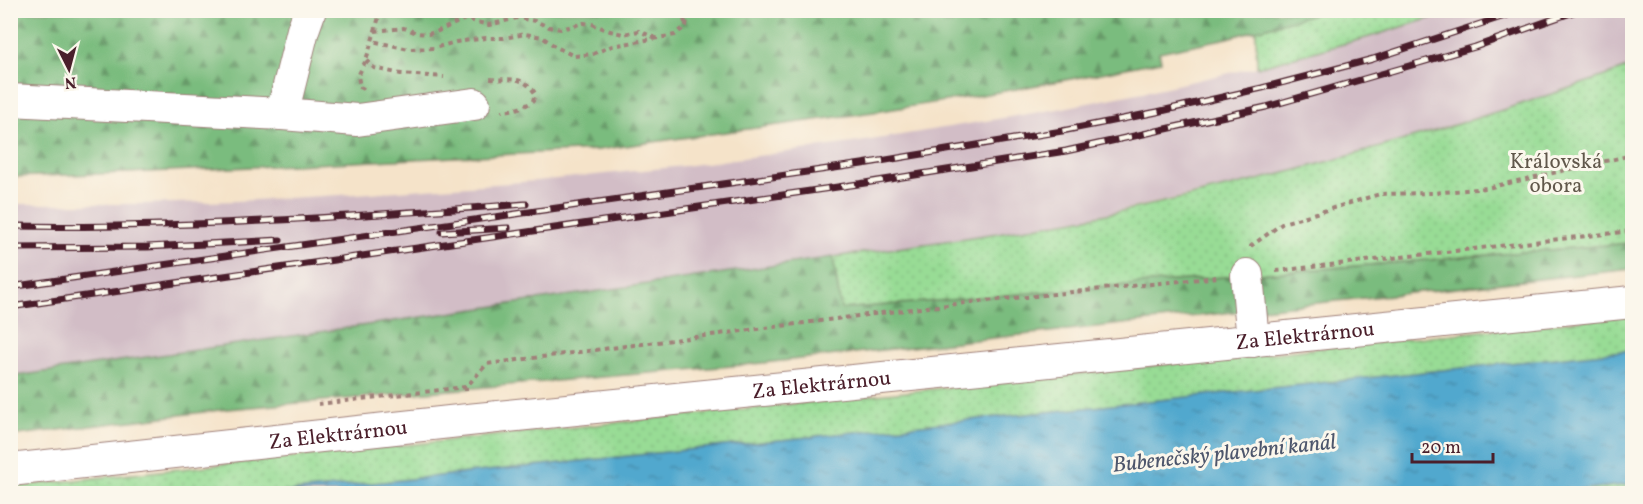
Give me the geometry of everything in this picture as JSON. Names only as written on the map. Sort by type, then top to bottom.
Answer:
[{"type":"street","points":[[282,114],[310,10]]},
{"type":"street","points":[[10,100],[357,120],[474,104]]},
{"type":"street","points":[[1247,274],[1253,341]]},
{"type":"street","name":"Za Elektrárnou","points":[[10,470],[468,420],[1632,302]]},
{"type":"path","points":[[381,10],[372,41],[409,49],[434,48],[456,42],[525,34],[542,37],[574,56],[593,54],[612,46],[675,35],[686,27],[688,10]]},
{"type":"path","points":[[682,10],[686,27]]},
{"type":"path","points":[[375,31],[404,28],[428,34],[465,19],[489,25],[517,18],[561,29],[584,23],[592,24],[623,34],[639,32],[656,38]]},
{"type":"path","points":[[1247,274],[1251,246],[1283,223],[1380,194],[1433,193],[1487,188],[1632,155]]},
{"type":"path","points":[[468,420],[466,387],[487,364],[928,307],[1632,231]]},
{"type":"shaded area","points":[[1454,11],[1632,11],[1632,66],[1584,84],[1387,145],[1232,186],[1094,216],[981,236],[11,377],[10,204],[236,201],[536,181],[684,166],[859,142],[1058,109],[1153,90],[1257,67],[1366,38]]},
{"type":"green space","points":[[10,11],[1325,11],[1228,38],[1159,52],[1161,61],[1018,89],[910,107],[598,150],[11,177]]},
{"type":"green space","points":[[1255,11],[1454,11],[1366,38],[1257,67]]},
{"type":"green space","name":"Královská obora","points":[[1632,66],[1632,243],[841,309],[833,257],[1060,223],[1237,185],[1332,161],[1427,133],[1553,94]]},
{"type":"green space","points":[[1632,243],[1632,269],[744,365],[228,409],[11,436],[10,377],[833,257],[841,309]]},
{"type":"green space","points":[[1632,315],[1632,350],[279,493],[11,494],[10,487]]},
{"type":"green space","points":[[1632,484],[1632,493],[1542,493]]},
{"type":"water","name":"Bubenečský plavební kanál","points":[[1632,350],[1632,484],[1542,494],[279,493]]},
{"type":"railway","points":[[10,287],[862,164],[1062,131],[1262,88],[1373,59],[1523,10]]},
{"type":"railway","points":[[10,307],[865,183],[1066,151],[1266,107],[1475,47],[1579,10]]},
{"type":"railway","points":[[10,226],[204,224],[526,204]]},
{"type":"railway","points":[[442,232],[508,228]]},
{"type":"railway","points":[[10,248],[147,247],[280,240]]}]
